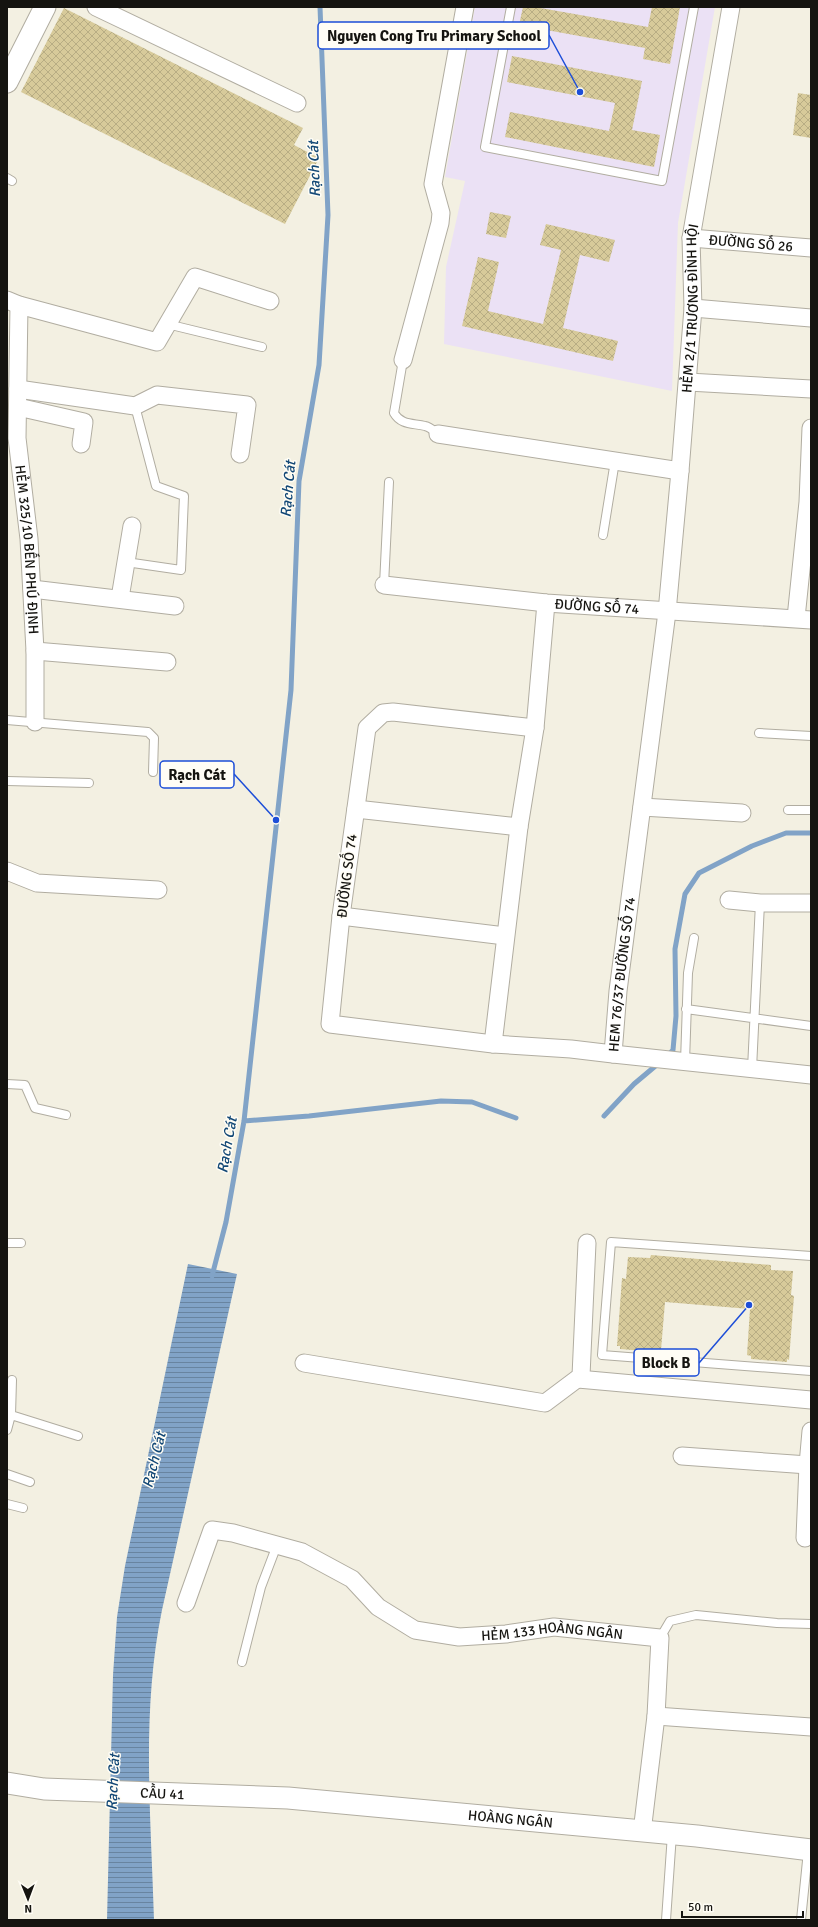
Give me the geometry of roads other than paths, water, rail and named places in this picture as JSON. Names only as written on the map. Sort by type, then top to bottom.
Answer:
[{"type":"street","points":[[7,82],[46,7]]},
{"type":"street","points":[[96,7],[297,103]]},
{"type":"street","points":[[403,360],[440,223],[441,213],[433,184],[465,7]]},
{"type":"street","name":"HẺM 2/1 TRƯƠNG ĐÌNH HỘI","points":[[666,612],[688,382],[693,308],[691,238],[731,7]]},
{"type":"street","name":"ĐƯỜNG SỐ 26","points":[[691,238],[811,248]]},
{"type":"street","points":[[13,302],[157,342],[195,277],[270,301]]},
{"type":"street","name":"HẺM 325/10 BẾN PHÚ ĐỊNH","points":[[13,302],[18,389],[18,438],[29,539],[32,589],[35,651],[35,722]]},
{"type":"street","points":[[693,308],[811,318]]},
{"type":"street","points":[[688,382],[811,389]]},
{"type":"street","points":[[18,389],[135,406],[157,395],[247,405],[240,454]]},
{"type":"street","points":[[18,407],[84,422],[81,444]]},
{"type":"street","points":[[804,619],[811,428]]},
{"type":"street","points":[[438,434],[680,471]]},
{"type":"street","points":[[120,598],[132,526]]},
{"type":"street","name":"ĐƯỜNG SỐ 74","points":[[384,585],[546,603],[666,612],[804,619]]},
{"type":"street","points":[[32,589],[120,598],[175,606]]},
{"type":"street","points":[[493,1044],[519,827],[535,728],[546,603]]},
{"type":"street","name":"HEM 76/37 ĐƯỜNG SỐ 74","points":[[330,1024],[493,1044],[614,1054],[618,991],[666,612]]},
{"type":"street","points":[[35,651],[167,662]]},
{"type":"street","name":"ĐƯỜNG SỐ 74","points":[[330,1024],[341,916],[367,728],[383,713],[393,712],[535,728]]},
{"type":"street","points":[[642,807],[742,813]]},
{"type":"street","points":[[356,809],[519,827]]},
{"type":"street","points":[[7,871],[37,883],[158,890]]},
{"type":"street","points":[[729,900],[760,903],[811,903]]},
{"type":"street","points":[[341,916],[505,936]]},
{"type":"street","points":[[614,1054],[811,1075]]},
{"type":"street","points":[[304,1363],[545,1403],[581,1376],[587,1243]]},
{"type":"street","points":[[578,1378],[811,1400]]},
{"type":"street","points":[[805,1538],[811,1431]]},
{"type":"street","points":[[682,1456],[808,1465]]},
{"type":"street","name":"HẺM 133 HOÀNG NGÂN","points":[[186,1603],[212,1530],[233,1533],[302,1552],[352,1579],[378,1606],[415,1630],[459,1637],[506,1634],[554,1627],[660,1638]]},
{"type":"street","points":[[642,1832],[656,1716],[660,1638]]},
{"type":"street","points":[[656,1716],[811,1727]]},
{"type":"street","name":"CẦU 41","points":[[7,1783],[44,1789],[210,1795]]},
{"type":"street","name":"HOÀNG NGÂN","points":[[210,1795],[288,1798],[672,1834],[810,1850]]},
{"type":"lane","points":[[510,7],[485,147],[662,181],[694,7]]},
{"type":"lane","points":[[168,324],[262,347]]},
{"type":"lane","points":[[403,360],[394,413],[398,419],[403,422],[426,426],[438,434]]},
{"type":"lane","points":[[126,562],[181,570],[184,496],[156,486],[135,406]]},
{"type":"lane","points":[[603,535],[615,461]]},
{"type":"lane","points":[[384,585],[389,482]]},
{"type":"lane","points":[[7,720],[148,732],[154,738],[153,772]]},
{"type":"lane","points":[[759,733],[811,736]]},
{"type":"lane","points":[[7,781],[89,783]]},
{"type":"lane","points":[[788,810],[811,810]]},
{"type":"lane","points":[[752,1069],[760,903]]},
{"type":"lane","points":[[685,1062],[688,973],[694,938]]},
{"type":"lane","points":[[686,1009],[811,1026]]},
{"type":"lane","points":[[7,1084],[25,1085],[35,1108],[66,1115]]},
{"type":"lane","points":[[811,1256],[611,1242],[602,1355],[811,1371]]},
{"type":"lane","points":[[7,1243],[21,1243]]},
{"type":"lane","points":[[7,1430],[11,1415],[12,1380]]},
{"type":"lane","points":[[11,1415],[78,1436]]},
{"type":"lane","points":[[7,1474],[30,1482]]},
{"type":"lane","points":[[7,1504],[24,1508]]},
{"type":"lane","points":[[242,1662],[261,1587],[277,1545]]},
{"type":"lane","points":[[660,1638],[670,1621],[696,1615],[777,1623],[811,1624]]},
{"type":"lane","points":[[666,1920],[672,1834]]},
{"type":"lane","points":[[801,1920],[810,1850]]},
{"type":"water","points":[[188,1264],[237,1274],[162,1610],[156,1648],[151,1687],[149,1725],[154,1920],[107,1920],[113,1675],[117,1617],[125,1566]]},
{"type":"waterway","name":"Rạch Cát","points":[[212,1276],[226,1222],[244,1121],[291,690],[299,481],[319,365],[328,215],[320,7]]},
{"type":"waterway","points":[[668,1055],[673,1050],[676,1016],[675,949],[685,894],[699,873],[752,846],[786,833],[811,833]]},
{"type":"waterway","points":[[604,1116],[634,1084],[659,1063]]},
{"type":"waterway","points":[[244,1121],[309,1116],[441,1101],[472,1102],[516,1118]]},
{"type":"place","name":"Nguyen Cong Tru Primary School","points":[[580,92]]},
{"type":"place","name":"Rạch Cát","points":[[276,820]]},
{"type":"place","name":"Block B","points":[[749,1305]]}]
